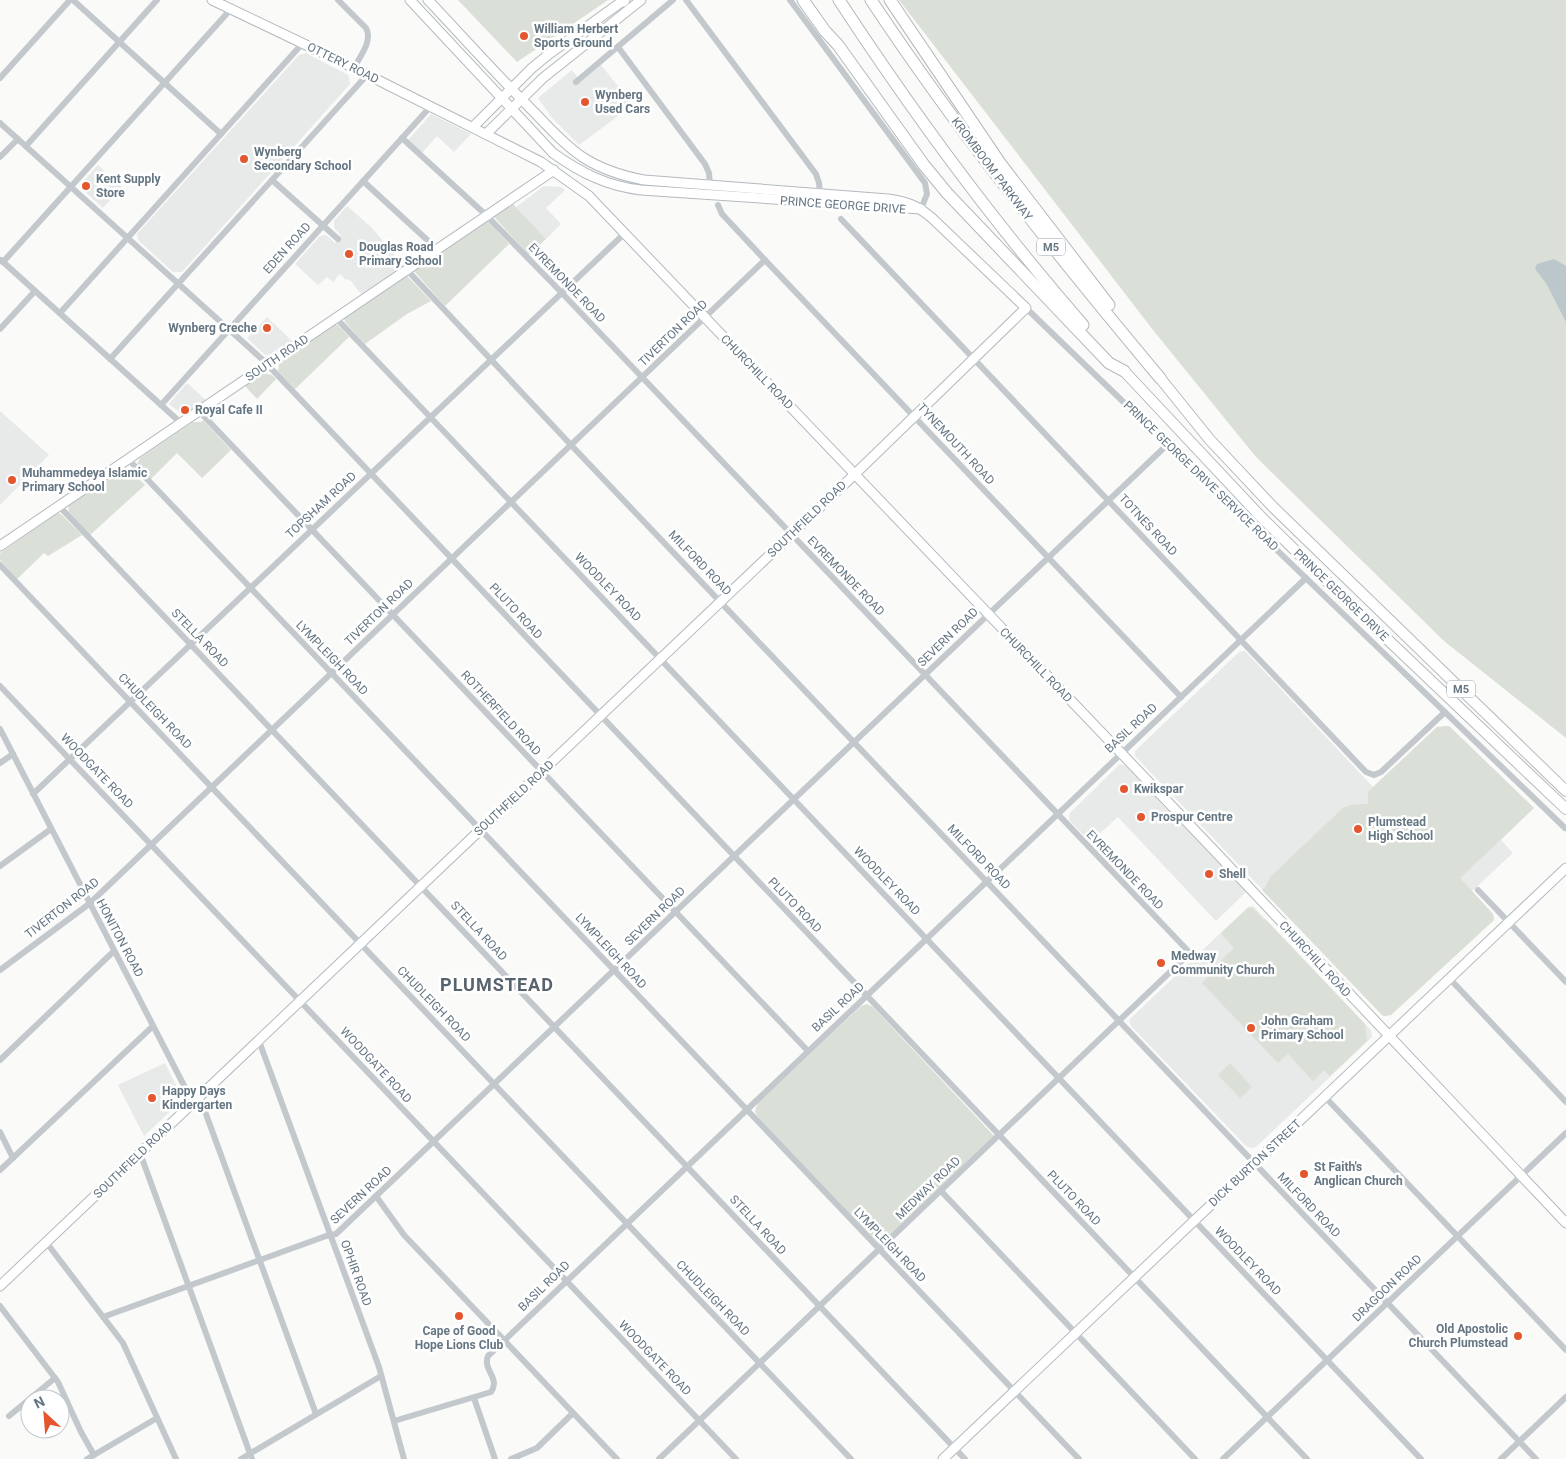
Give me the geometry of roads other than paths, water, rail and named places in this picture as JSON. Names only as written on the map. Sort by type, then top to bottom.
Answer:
[{"type":"highway","points":[[803,0],[825,32],[838,46],[947,193],[1109,363],[1124,371]]},
{"type":"highway","points":[[812,0],[830,28],[838,46]]},
{"type":"highway","name":"M5","points":[[838,0],[968,183],[1043,277],[1124,371]]},
{"type":"highway","name":"KROMBOOM PARKWAY","points":[[871,0],[931,88],[995,174],[1062,260],[1160,378]]},
{"type":"highway","points":[[890,0],[1000,163],[1124,324],[1160,378]]},
{"type":"main road","name":"PRINCE GEORGE DRIVE","points":[[1124,371],[1262,518],[1566,809]]},
{"type":"main road","name":"PRINCE GEORGE DRIVE","points":[[1160,378],[1210,440],[1272,507],[1566,791]]},
{"type":"main road","points":[[1532,777],[1566,815]]},
{"type":"street","points":[[0,78],[71,0],[221,134]]},
{"type":"street","points":[[26,146],[157,0]]},
{"type":"street","name":"OTTERY ROAD","points":[[212,0],[486,134]]},
{"type":"street","points":[[338,0],[369,33],[369,39],[354,68]]},
{"type":"street","name":"PRINCE GEORGE DRIVE","points":[[410,0],[553,152],[568,164],[589,176],[621,187],[718,197],[921,210]]},
{"type":"street","name":"PRINCE GEORGE DRIVE","points":[[428,0],[568,146],[582,157],[604,169],[630,178],[644,180],[906,201],[916,205],[921,210]]},
{"type":"street","points":[[473,127],[511,88],[549,54],[624,0]]},
{"type":"street","points":[[486,134],[564,60],[641,0]]},
{"type":"street","points":[[576,82],[673,0]]},
{"type":"street","points":[[686,0],[816,174],[820,193]]},
{"type":"street","points":[[790,0],[925,183],[927,194],[921,210]]},
{"type":"street","points":[[181,423],[2,261],[231,9]]},
{"type":"street","points":[[60,313],[302,44]]},
{"type":"street","points":[[618,46],[705,164],[709,173],[710,185]]},
{"type":"street","points":[[110,359],[366,75]]},
{"type":"street","name":"EDEN ROAD","points":[[161,404],[431,106]]},
{"type":"street","name":"PLUTO ROAD","points":[[0,123],[267,365],[1308,1459]]},
{"type":"street","name":"CHURCHILL ROAD","points":[[486,134],[541,162],[589,196],[1566,1222]]},
{"type":"street","name":"EVREMONDE ROAD","points":[[402,138],[486,216],[561,292],[1190,953]]},
{"type":"street","points":[[0,157],[18,139]]},
{"type":"street","name":"SOUTH ROAD","points":[[0,546],[554,170]]},
{"type":"street","points":[[272,180],[338,240]]},
{"type":"street","points":[[362,181],[437,249]]},
{"type":"street","name":"TYNEMOUTH ROAD","points":[[718,205],[722,214],[765,260],[1181,697]]},
{"type":"street","name":"PRINCE GEORGE DRIVE SERVICE ROAD","points":[[921,210],[933,219],[1168,444],[1565,828]]},
{"type":"street","name":"TOTNES ROAD","points":[[841,219],[1369,774],[1382,772],[1445,712]]},
{"type":"street","name":"TOPSHAM ROAD","points":[[33,794],[625,233]]},
{"type":"street","name":"TIVERTON ROAD","points":[[0,970],[89,904],[765,260]]},
{"type":"street","name":"MILFORD ROAD","points":[[407,270],[571,445],[1536,1459]]},
{"type":"street","points":[[0,329],[35,291]]},
{"type":"street","name":"SOUTHFIELD ROAD","points":[[0,1286],[542,772],[974,360],[1026,308]]},
{"type":"street","name":"WOODLEY ROAD","points":[[336,318],[1421,1459]]},
{"type":"street","name":"ROTHERFIELD ROAD","points":[[199,411],[808,1051]]},
{"type":"street","name":"SEVERN ROAD","points":[[103,1317],[336,1234],[1168,444]]},
{"type":"street","name":"LYMPLEIGH ROAD","points":[[128,459],[1078,1459]]},
{"type":"street","name":"STELLA ROAD","points":[[59,506],[965,1459]]},
{"type":"street","name":"CHUDLEIGH ROAD","points":[[0,565],[851,1459]]},
{"type":"street","name":"BASIL ROAD","points":[[394,1421],[489,1393],[493,1389],[495,1381],[487,1368],[486,1361],[488,1356],[1306,578]]},
{"type":"street","name":"WOODGATE ROAD","points":[[0,686],[736,1459]]},
{"type":"street","name":"HONITON ROAD","points":[[0,729],[153,1026],[195,1100],[203,1106],[316,1414]]},
{"type":"street","points":[[0,763],[13,754]]},
{"type":"street","points":[[0,866],[51,829]]},
{"type":"street","name":"DICK BURTON STREET","points":[[943,1459],[1566,868]]},
{"type":"street","points":[[1478,890],[1566,982]]},
{"type":"street","points":[[0,1060],[114,951]]},
{"type":"street","name":"MEDWAY ROAD","points":[[659,1459],[1190,953]]},
{"type":"street","points":[[1450,979],[1566,1102]]},
{"type":"street","points":[[0,1170],[153,1026]]},
{"type":"street","name":"OPHIR ROAD","points":[[259,1041],[381,1376],[404,1459]]},
{"type":"street","points":[[1325,1097],[1566,1350]]},
{"type":"street","points":[[0,1132],[13,1158]]},
{"type":"street","name":"DRAGOON ROAD","points":[[1223,1459],[1566,1132]]},
{"type":"street","points":[[140,1153],[251,1456]]},
{"type":"street","points":[[941,1191],[1196,1459]]},
{"type":"street","points":[[376,1196],[404,1235],[617,1459]]},
{"type":"street","points":[[46,1242],[123,1343],[176,1459]]},
{"type":"street","points":[[0,1306],[55,1378],[94,1455]]},
{"type":"street","points":[[241,1459],[251,1456],[316,1414],[381,1376]]},
{"type":"street","points":[[9,1416],[55,1378]]},
{"type":"street","points":[[1501,1459],[1566,1397]]},
{"type":"street","points":[[474,1398],[495,1459]]},
{"type":"street","points":[[511,1459],[537,1448],[573,1413]]},
{"type":"street","points":[[87,1459],[157,1418]]},
{"type":"place","name":"William Herbert Sports Ground","points":[[524,36]]},
{"type":"place","name":"Wynberg Used Cars","points":[[585,102]]},
{"type":"place","name":"Wynberg Secondary School","points":[[244,159]]},
{"type":"place","name":"Kent Supply Store","points":[[86,186]]},
{"type":"place","name":"Douglas Road Primary School","points":[[349,254]]},
{"type":"place","name":"Wynberg Creche","points":[[267,328]]},
{"type":"place","name":"Royal Cafe II","points":[[185,410]]},
{"type":"place","name":"Muhammedeya Islamic Primary School","points":[[12,480]]},
{"type":"place","name":"Kwikspar","points":[[1124,789]]},
{"type":"place","name":"Prospur Centre","points":[[1141,817]]},
{"type":"place","name":"Plumstead High School","points":[[1358,829]]},
{"type":"place","name":"Shell","points":[[1209,874]]},
{"type":"place","name":"Medway Community Church","points":[[1161,963]]},
{"type":"place","name":"John Graham Primary School","points":[[1251,1028]]},
{"type":"place","name":"Happy Days Kindergarten","points":[[152,1098]]},
{"type":"place","name":"St Faith's Anglican Church","points":[[1304,1174]]},
{"type":"place","name":"Cape of Good Hope Lions Club","points":[[459,1316]]},
{"type":"place","name":"Old Apostolic Church Plumstead","points":[[1518,1336]]},
{"type":"district","name":"PLUMSTEAD","points":[[497,984]]}]
